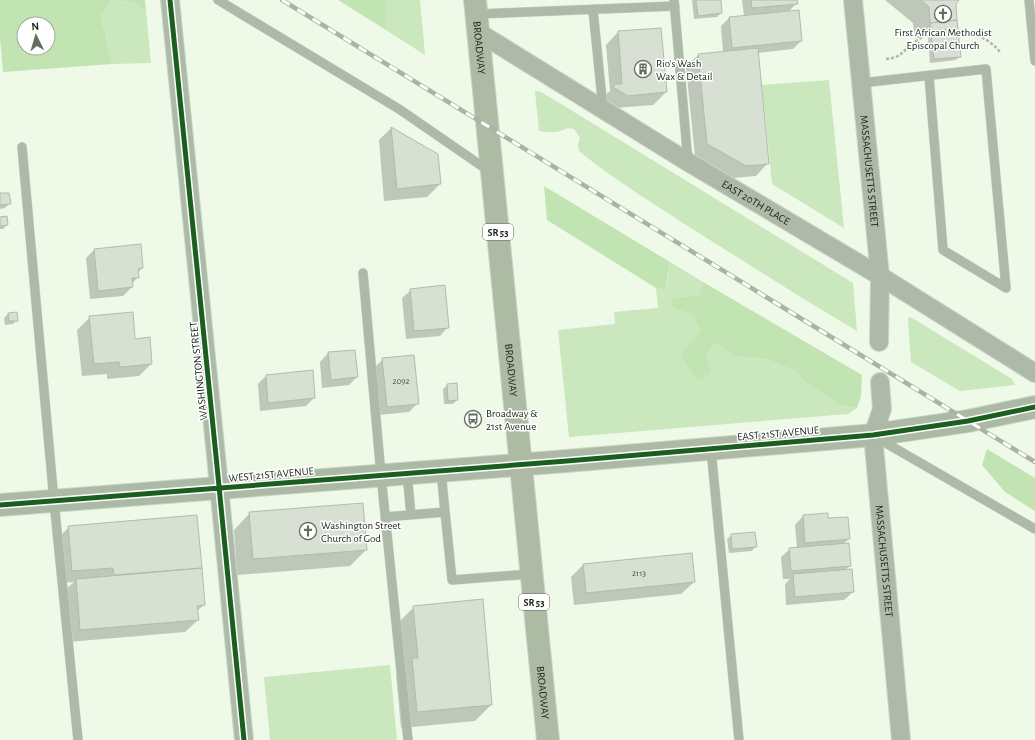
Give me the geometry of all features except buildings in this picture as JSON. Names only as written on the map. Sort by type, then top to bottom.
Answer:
[{"type":"main road","name":"BROADWAY","points":[[477,15],[548,740]]},
{"type":"street","name":"WASHINGTON STREET","points":[[170,0],[244,740]]},
{"type":"street","name":"MASSACHUSETTS STREET","points":[[853,0],[880,276],[879,342]]},
{"type":"street","name":"EAST 20TH PLACE","points":[[477,15],[603,109],[688,162],[880,276],[1035,373]]},
{"type":"street","name":"MASSACHUSETTS STREET","points":[[880,382],[882,409],[873,435],[902,740]]},
{"type":"street","name":"EAST 21ST AVENUE","points":[[521,465],[873,435],[968,421],[1035,407]]},
{"type":"street","name":"WEST 21ST AVENUE","points":[[0,505],[521,465]]},
{"type":"lane","points":[[218,0],[399,109],[492,173]]},
{"type":"lane","points":[[1029,0],[1035,61]]},
{"type":"lane","points":[[477,15],[592,10],[674,3],[688,162]]},
{"type":"lane","points":[[592,10],[603,109]]},
{"type":"lane","points":[[861,84],[929,76],[986,70],[1006,288],[943,250],[929,76]]},
{"type":"lane","points":[[22,147],[54,501],[78,740]]},
{"type":"lane","points":[[363,273],[385,518],[408,740]]},
{"type":"lane","points":[[873,435],[1035,529]]},
{"type":"lane","points":[[711,449],[739,740]]},
{"type":"lane","points":[[441,471],[452,580],[531,574]]},
{"type":"lane","points":[[407,473],[411,515]]},
{"type":"lane","points":[[385,518],[445,512]]},
{"type":"path","points":[[886,59],[899,57],[916,41],[926,35],[948,30],[964,31],[974,35],[994,46],[1000,52]]},
{"type":"green space","points":[[0,0],[111,0],[101,16],[112,64],[3,72],[0,37]]},
{"type":"green space","points":[[111,0],[132,2],[146,11],[151,63],[112,64],[101,15]]},
{"type":"green space","points":[[111,0],[145,0],[146,11],[132,2]]},
{"type":"green space","points":[[338,0],[386,0],[386,30]]},
{"type":"green space","points":[[386,0],[420,0],[425,55],[386,30]]},
{"type":"green space","points":[[829,80],[844,228],[772,184],[762,85]]},
{"type":"green space","points":[[535,91],[541,92],[561,104],[853,283],[857,331],[702,235],[608,173],[579,151],[578,145],[580,138],[574,129],[568,128],[554,132],[539,131]]},
{"type":"green space","points":[[544,186],[670,262],[665,290],[656,288],[547,220]]},
{"type":"green space","points":[[670,262],[703,282],[699,295],[672,298],[670,306],[692,315],[700,331],[706,356],[715,343],[734,356],[766,359],[796,371],[804,382],[841,405],[857,408],[848,414],[569,437],[558,330],[615,324],[614,312],[658,308],[656,288],[665,290]]},
{"type":"green space","points":[[703,282],[862,375],[861,396],[857,408],[841,405],[804,382],[796,371],[766,359],[734,356],[715,343],[706,356],[711,371],[705,378],[696,380],[681,356],[700,331],[692,315],[670,306],[672,298],[699,295]]},
{"type":"green space","points":[[909,317],[1012,379],[1015,385],[960,391],[911,362]]},
{"type":"green space","points":[[987,449],[1035,478],[1035,511],[1005,492],[982,465]]},
{"type":"green space","points":[[390,665],[397,740],[270,740],[264,677]]},
{"type":"railway","points":[[282,0],[1035,462]]},
{"type":"cycle path","points":[[170,0],[244,740]]},
{"type":"cycle path","points":[[0,505],[567,461],[873,435],[968,421],[1035,407]]},
{"type":"place","name":"First African Methodist Episcopal Church","points":[[943,14]]},
{"type":"place","name":"Rio's Wash Wax & Detail","points":[[643,69]]},
{"type":"place","name":"Broadway & 21st Avenue","points":[[473,419]]},
{"type":"place","name":"Washington Street Church of God","points":[[308,531]]}]
